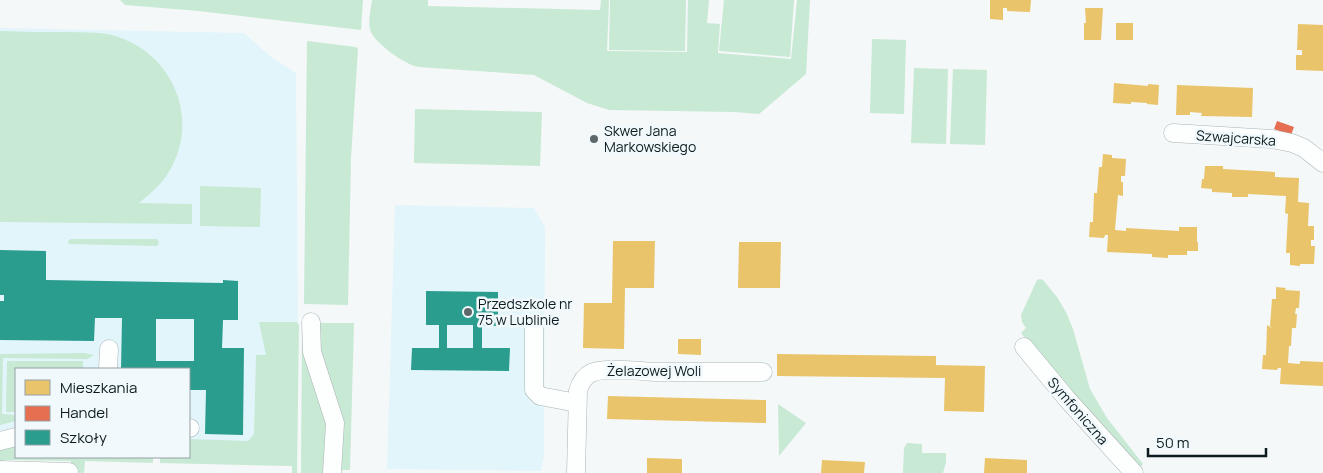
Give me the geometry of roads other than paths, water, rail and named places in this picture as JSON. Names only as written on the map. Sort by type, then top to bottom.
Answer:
[{"type":"street","name":"Szwajcarska","points":[[1173,133],[1272,139],[1292,143],[1304,148],[1323,163]]},
{"type":"street","points":[[311,322],[312,352],[335,423],[332,473]]},
{"type":"street","points":[[534,329],[534,390],[540,396],[577,403]]},
{"type":"street","name":"Symfoniczna","points":[[1024,347],[1066,399],[1134,473]]},
{"type":"street","points":[[108,368],[109,349]]},
{"type":"street","name":"Żelazowej Woli","points":[[576,473],[577,403],[580,384],[590,373],[598,371],[763,372]]},
{"type":"street","points":[[0,441],[15,437]]},
{"type":"street","points":[[0,470],[69,472]]},
{"type":"place","name":"Skwer Jana Markowskiego","points":[[594,139]]},
{"type":"place","name":"Przedszkole nr 75 w Lublinie","points":[[468,312]]}]
